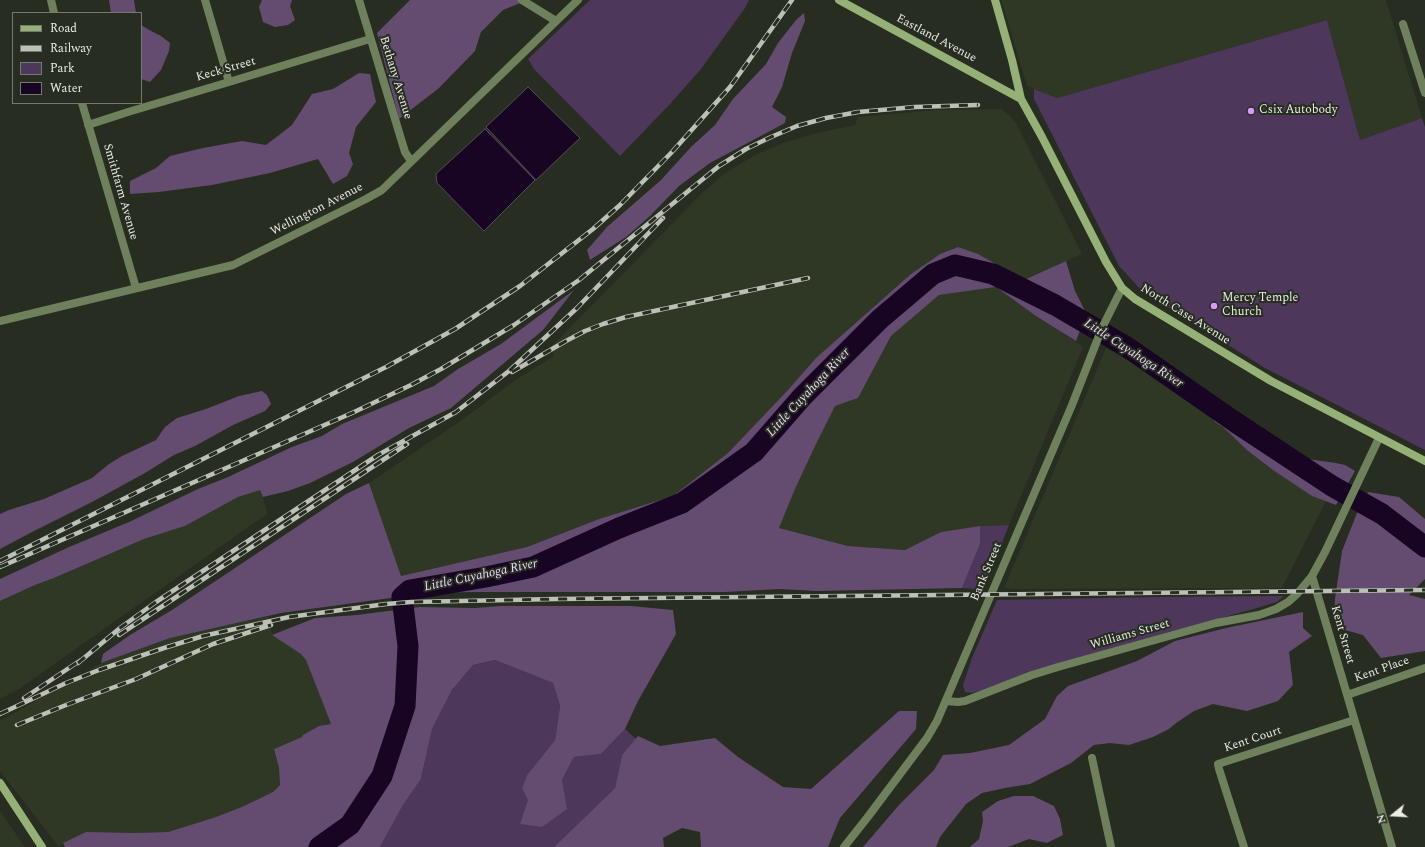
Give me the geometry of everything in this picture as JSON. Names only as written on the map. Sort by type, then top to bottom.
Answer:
[{"type":"street","points":[[50,0],[54,12]]},
{"type":"street","points":[[205,0],[230,82]]},
{"type":"street","name":"Bethany Avenue","points":[[359,0],[405,152],[411,161]]},
{"type":"street","points":[[522,0],[556,21]]},
{"type":"street","name":"Wellington Avenue","points":[[0,321],[233,265],[366,199],[382,190],[578,0]]},
{"type":"street","name":"Eastland Avenue","points":[[839,0],[1021,99]]},
{"type":"street","name":"North Case Avenue","points":[[995,0],[1012,60],[1021,99],[1042,136],[1106,262],[1122,288],[1135,299],[1271,381],[1425,461]]},
{"type":"street","points":[[1404,24],[1425,93]]},
{"type":"street","name":"Keck Street","points":[[88,125],[370,39]]},
{"type":"street","name":"Smithfarm Avenue","points":[[82,104],[136,288]]},
{"type":"street","name":"Bank Street","points":[[844,847],[927,738],[938,721],[1108,317],[1122,288]]},
{"type":"street","points":[[1312,576],[1360,481],[1379,438]]},
{"type":"street","name":"Williams Street","points":[[946,701],[958,702],[1058,667],[1216,623],[1270,611],[1291,600],[1312,576]]},
{"type":"street","name":"Kent Street","points":[[1312,576],[1392,847]]},
{"type":"street","name":"Kent Place","points":[[1347,695],[1425,668]]},
{"type":"street","name":"Kent Court","points":[[1244,847],[1218,769],[1218,764],[1354,720]]},
{"type":"street","points":[[1092,758],[1111,847]]},
{"type":"street","points":[[0,784],[42,847]]},
{"type":"shaded area","points":[[109,0],[134,0],[136,12],[111,12]]},
{"type":"shaded area","points":[[262,0],[292,0],[290,6],[295,20],[288,25],[275,27],[263,22],[259,7]]},
{"type":"shaded area","points":[[410,0],[528,0],[503,10],[481,32],[475,51],[439,88],[399,119],[377,33]]},
{"type":"shaded area","points":[[1001,0],[1386,0],[1422,118],[1360,140],[1327,20],[1057,98],[1027,86]]},
{"type":"shaded area","points":[[804,13],[805,21],[792,53],[782,87],[772,107],[786,117],[785,123],[710,163],[679,186],[650,216],[626,237],[590,260],[587,250],[607,227],[661,180],[691,147],[715,125],[733,99],[766,64],[778,43],[796,20]]},
{"type":"shaded area","points":[[142,26],[170,43],[169,51],[161,70],[150,82],[142,79]]},
{"type":"shaded area","points":[[359,73],[370,74],[376,102],[356,127],[349,153],[353,164],[347,176],[333,184],[318,159],[270,173],[212,185],[130,194],[130,181],[156,168],[170,156],[242,141],[266,145],[292,125],[312,94],[333,89]]},
{"type":"shaded area","points":[[1001,109],[1016,123],[1082,254],[1024,280],[979,255],[958,247],[940,254],[911,274],[816,358],[728,453],[673,496],[599,519],[527,547],[401,576],[369,483],[453,426],[517,379],[554,356],[552,346],[701,194],[724,174],[753,156],[783,143],[817,133],[855,125],[858,117],[937,110]]},
{"type":"shaded area","points":[[958,247],[978,254],[1024,280],[1066,261],[1075,291],[1085,311],[1076,341],[1036,316],[996,287],[939,295],[891,336],[858,398],[835,406],[795,489],[779,528],[848,546],[905,550],[941,532],[980,526],[980,544],[962,588],[817,591],[779,589],[725,592],[427,593],[281,613],[170,638],[101,663],[103,654],[130,635],[172,610],[346,494],[369,483],[401,576],[527,547],[599,519],[673,496],[728,453],[816,358],[911,274],[940,254]]},
{"type":"shaded area","points":[[996,287],[1083,347],[1009,525],[980,526],[941,532],[905,550],[848,546],[779,528],[795,489],[835,406],[858,398],[891,336],[939,295]]},
{"type":"shaded area","points":[[574,290],[543,330],[451,408],[409,428],[353,462],[310,483],[288,491],[263,497],[260,490],[238,497],[185,526],[144,539],[0,601],[0,579],[292,447],[322,436],[342,424],[434,386],[458,369],[501,344]]},
{"type":"shaded area","points":[[1106,348],[1178,388],[1330,493],[1282,588],[1004,588]]},
{"type":"shaded area","points":[[262,391],[267,395],[271,404],[265,411],[233,425],[195,446],[174,455],[92,502],[0,549],[0,514],[44,499],[92,478],[109,464],[122,456],[156,440],[165,427],[177,418],[206,409],[239,396]]},
{"type":"shaded area","points":[[1212,402],[1240,421],[1308,459],[1345,465],[1355,471],[1336,505],[1312,496],[1273,470],[1247,450],[1223,427],[1215,422],[1208,412],[1207,404]]},
{"type":"shaded area","points":[[261,489],[267,514],[19,689],[0,699],[0,601],[144,539],[185,526],[238,497]]},
{"type":"shaded area","points":[[1368,492],[1399,497],[1425,519],[1425,579],[1409,595],[1425,599],[1425,651],[1381,658],[1363,635],[1345,630],[1334,619],[1335,599],[1342,551],[1357,513]]},
{"type":"shaded area","points":[[501,606],[631,606],[673,610],[676,634],[638,701],[625,729],[601,754],[574,757],[562,780],[567,809],[542,827],[520,824],[528,800],[522,788],[527,775],[555,740],[560,706],[553,683],[495,660],[473,665],[452,690],[432,729],[421,779],[403,805],[380,847],[65,847],[63,843],[86,832],[168,832],[216,817],[244,806],[273,792],[280,785],[279,768],[274,749],[302,737],[319,726],[331,724],[306,660],[301,654],[272,635],[315,618],[357,615],[419,607],[475,608]]},
{"type":"shaded area","points":[[1303,612],[1303,628],[1312,636],[1289,652],[1293,685],[1278,701],[1247,711],[1213,704],[1194,711],[1169,729],[1153,737],[1129,745],[1110,743],[1094,745],[1071,763],[1030,784],[982,793],[966,804],[940,837],[936,847],[863,847],[899,805],[934,770],[943,755],[970,753],[1009,745],[1045,719],[1057,696],[1068,686],[1137,661],[1175,641],[1226,628]]},
{"type":"shaded area","points":[[269,616],[272,635],[302,654],[306,660],[331,724],[319,726],[303,737],[274,749],[279,768],[280,785],[273,792],[244,806],[216,817],[168,832],[133,833],[63,843],[59,847],[0,771],[0,721],[101,663],[173,637]]},
{"type":"shaded area","points":[[899,711],[917,711],[916,729],[840,818],[828,847],[701,847],[700,832],[682,828],[663,838],[664,847],[554,847],[615,788],[622,755],[638,736],[660,746],[715,738],[738,757],[783,787],[811,789]]},
{"type":"shaded area","points":[[1014,796],[1033,796],[1054,806],[1060,819],[1063,835],[1047,843],[1029,839],[1008,847],[970,847],[979,839],[983,821],[982,812],[998,801]]},
{"type":"shaded area","points":[[0,811],[11,827],[25,847],[0,847]]},
{"type":"green space","points":[[590,0],[749,0],[745,8],[701,69],[671,103],[620,156],[534,69],[528,59]]},
{"type":"green space","points":[[1327,20],[1360,140],[1422,118],[1425,127],[1425,450],[1265,368],[1142,291],[1119,266],[1034,99],[1034,89],[1057,98]]},
{"type":"green space","points":[[1009,525],[984,590],[962,588],[980,544],[980,526]]},
{"type":"green space","points":[[1284,596],[1277,602],[1081,657],[987,689],[972,693],[965,692],[963,685],[972,658],[997,600]]},
{"type":"green space","points":[[495,660],[553,683],[560,706],[555,740],[527,775],[522,788],[529,800],[520,824],[562,780],[574,757],[601,754],[625,729],[636,739],[622,755],[615,788],[554,847],[380,847],[403,805],[421,779],[432,729],[452,690],[473,665]]},
{"type":"water","points":[[528,87],[580,138],[536,180],[486,127]]},
{"type":"water","points":[[485,129],[535,180],[484,231],[437,183],[436,174]]},
{"type":"waterway","name":"Little Cuyahoga River","points":[[319,847],[350,825],[382,776],[405,706],[408,646],[402,597],[410,590],[533,567],[619,528],[682,503],[754,452],[802,397],[880,319],[933,274],[955,265],[993,274],[1055,305],[1127,347],[1235,422],[1332,486],[1382,514],[1425,547]]},
{"type":"railway","points":[[0,561],[386,367],[455,329],[520,286],[593,229],[620,205],[672,152],[730,87],[792,0]]},
{"type":"railway","points":[[0,567],[352,413],[441,369],[514,325],[579,280],[719,166],[746,149],[771,137],[797,126],[826,118],[858,112],[915,107],[978,105]]},
{"type":"railway","points":[[78,663],[120,628],[156,602],[378,455],[456,412],[509,371],[577,308],[663,218]]},
{"type":"railway","points":[[512,372],[566,341],[603,324],[626,317],[808,278]]},
{"type":"railway","points":[[119,635],[407,444]]},
{"type":"railway","points":[[0,714],[66,683],[99,670],[203,636],[289,617],[386,604],[411,602],[556,599],[1425,590]]},
{"type":"railway","points":[[17,725],[136,679],[213,644],[271,625]]},
{"type":"railway","points":[[24,698],[81,660]]},
{"type":"place","name":"Csix Autobody","points":[[1251,111]]},
{"type":"place","name":"Mercy Temple Church","points":[[1214,306]]}]
